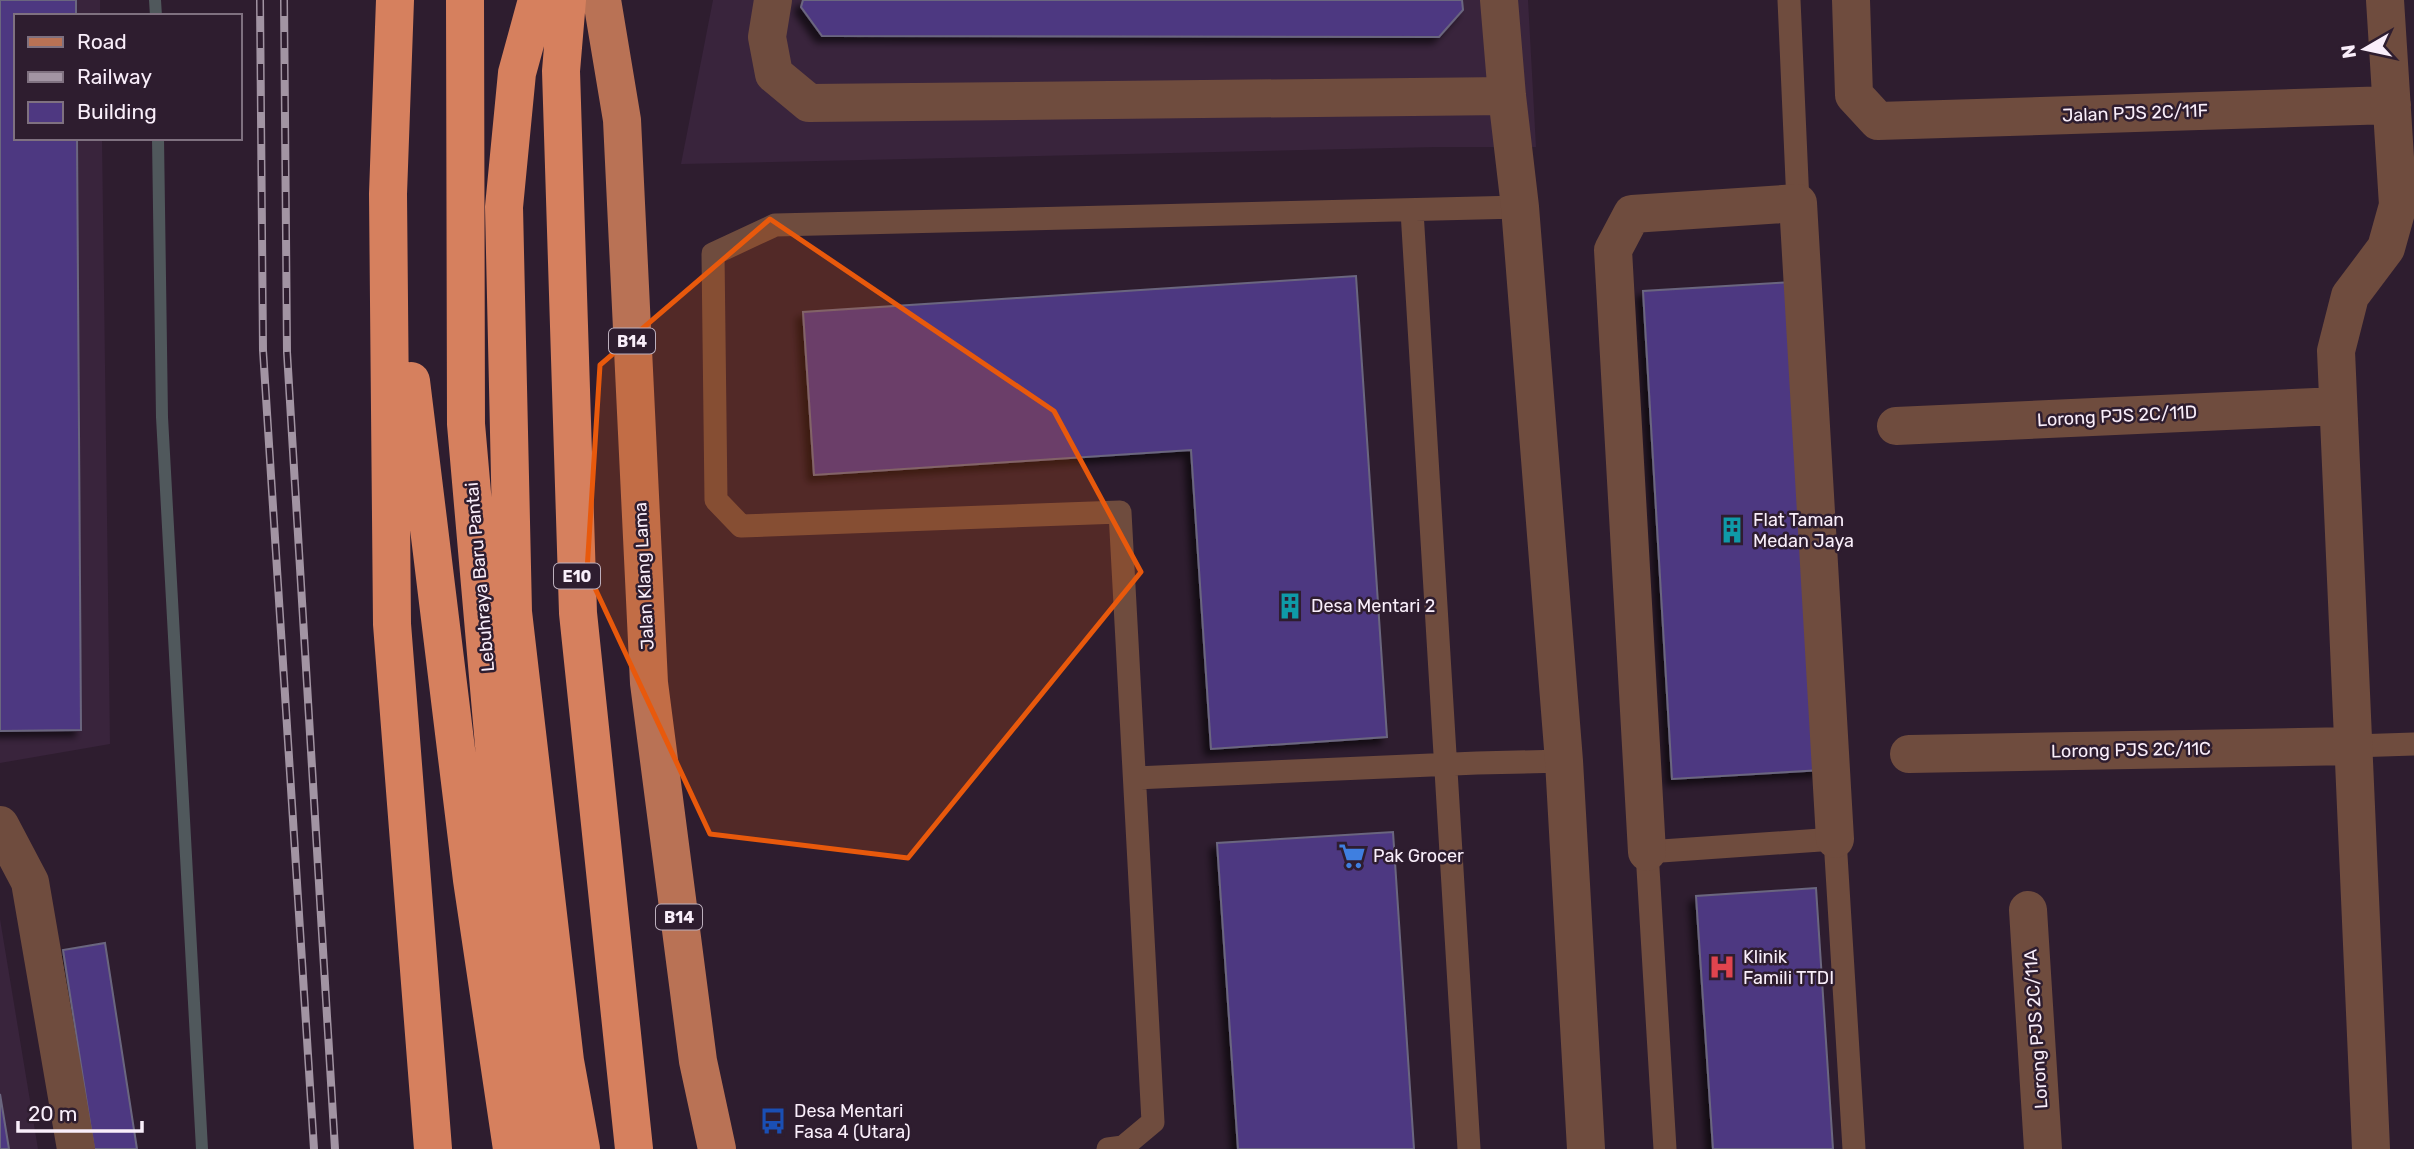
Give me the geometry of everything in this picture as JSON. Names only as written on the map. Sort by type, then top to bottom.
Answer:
[{"type":"highway","points":[[396,0],[388,194],[392,624],[433,1149]]},
{"type":"highway","name":"Lebuhraya Baru Pantai","points":[[465,0],[466,424],[500,814],[550,1149]]},
{"type":"highway","points":[[537,0],[517,73],[504,207],[513,612],[565,1061],[581,1149]]},
{"type":"highway","name":"E10","points":[[567,0],[561,71],[578,613],[634,1149]]},
{"type":"highway","points":[[388,194],[472,880],[512,1149]]},
{"type":"main road","name":"Jalan Klang Lama","points":[[602,0],[622,120],[649,684],[698,1061],[717,1149]]},
{"type":"street","points":[[773,0],[767,37],[774,74],[809,103],[1507,96]]},
{"type":"street","points":[[1499,0],[1520,207],[1564,761],[1586,1149]]},
{"type":"street","name":"Jalan PJS 2C/11F","points":[[1851,0],[1854,95],[1878,121],[2392,106]]},
{"type":"street","points":[[2371,1149],[2336,351],[2350,296],[2400,248],[2385,0]]},
{"type":"street","points":[[1647,852],[1613,250],[1632,214],[1798,203],[1835,839]]},
{"type":"street","name":"Lorong PJS 2C/11D","points":[[1896,426],[2338,406]]},
{"type":"street","name":"Lorong PJS 2C/11C","points":[[1909,754],[2353,746]]},
{"type":"street","points":[[0,825],[30,883],[76,1149]]},
{"type":"street","name":"Lorong PJS 2C/11A","points":[[2028,910],[2043,1149]]},
{"type":"lane","points":[[1789,0],[1798,203]]},
{"type":"lane","points":[[1108,1149],[1124,1147],[1153,1122],[1120,512],[741,526],[716,500],[713,254],[775,225],[1520,207]]},
{"type":"lane","points":[[1412,211],[1469,1149]]},
{"type":"lane","points":[[2353,746],[2414,744]]},
{"type":"lane","points":[[1135,778],[1564,761]]},
{"type":"lane","points":[[1665,1149],[1647,852],[1835,839],[1854,1149]]},
{"type":"highlighted area","points":[[770,219],[1054,411],[1141,572],[908,858],[710,834],[587,571],[600,365]]},
{"type":"shaded area","points":[[0,0],[100,0],[100,14],[14,14],[14,140],[102,140],[110,744],[0,763]]},
{"type":"shaded area","points":[[713,0],[1528,0],[1536,147],[681,164]]},
{"type":"shaded area","points":[[0,919],[38,1149],[0,1149]]},
{"type":"building","points":[[0,0],[76,0],[76,14],[14,14],[14,140],[77,140],[81,730],[0,731]]},
{"type":"building","points":[[803,0],[1462,0],[1463,10],[1439,37],[822,36],[801,7]]},
{"type":"building","name":"Desa Mentari 2","points":[[1356,276],[1387,737],[1211,749],[1191,450],[814,475],[803,312]]},
{"type":"building","name":"Flat Taman Medan Jaya","points":[[1792,282],[1822,770],[1672,779],[1643,291]]},
{"type":"building","points":[[1393,832],[1414,1149],[1238,1149],[1217,843]]},
{"type":"building","points":[[1816,888],[1833,1149],[1713,1149],[1696,896]]},
{"type":"building","points":[[105,943],[137,1149],[94,1149],[63,950]]},
{"type":"building","points":[[0,1094],[9,1149],[0,1149]]},
{"type":"waterway","points":[[155,0],[156,14]]},
{"type":"waterway","points":[[158,140],[162,417],[202,1149]]},
{"type":"railway","points":[[260,0],[263,350],[314,1149]]},
{"type":"railway","points":[[284,0],[287,352],[335,1149]]},
{"type":"place","name":"Flat Taman Medan Jaya","points":[[1732,530]]},
{"type":"place","name":"Desa Mentari 2","points":[[1290,606]]},
{"type":"place","name":"Pak Grocer","points":[[1352,856]]},
{"type":"place","name":"Klinik Famili TTDI","points":[[1722,967]]},
{"type":"place","name":"Desa Mentari Fasa 4 (Utara)","points":[[773,1121]]}]
